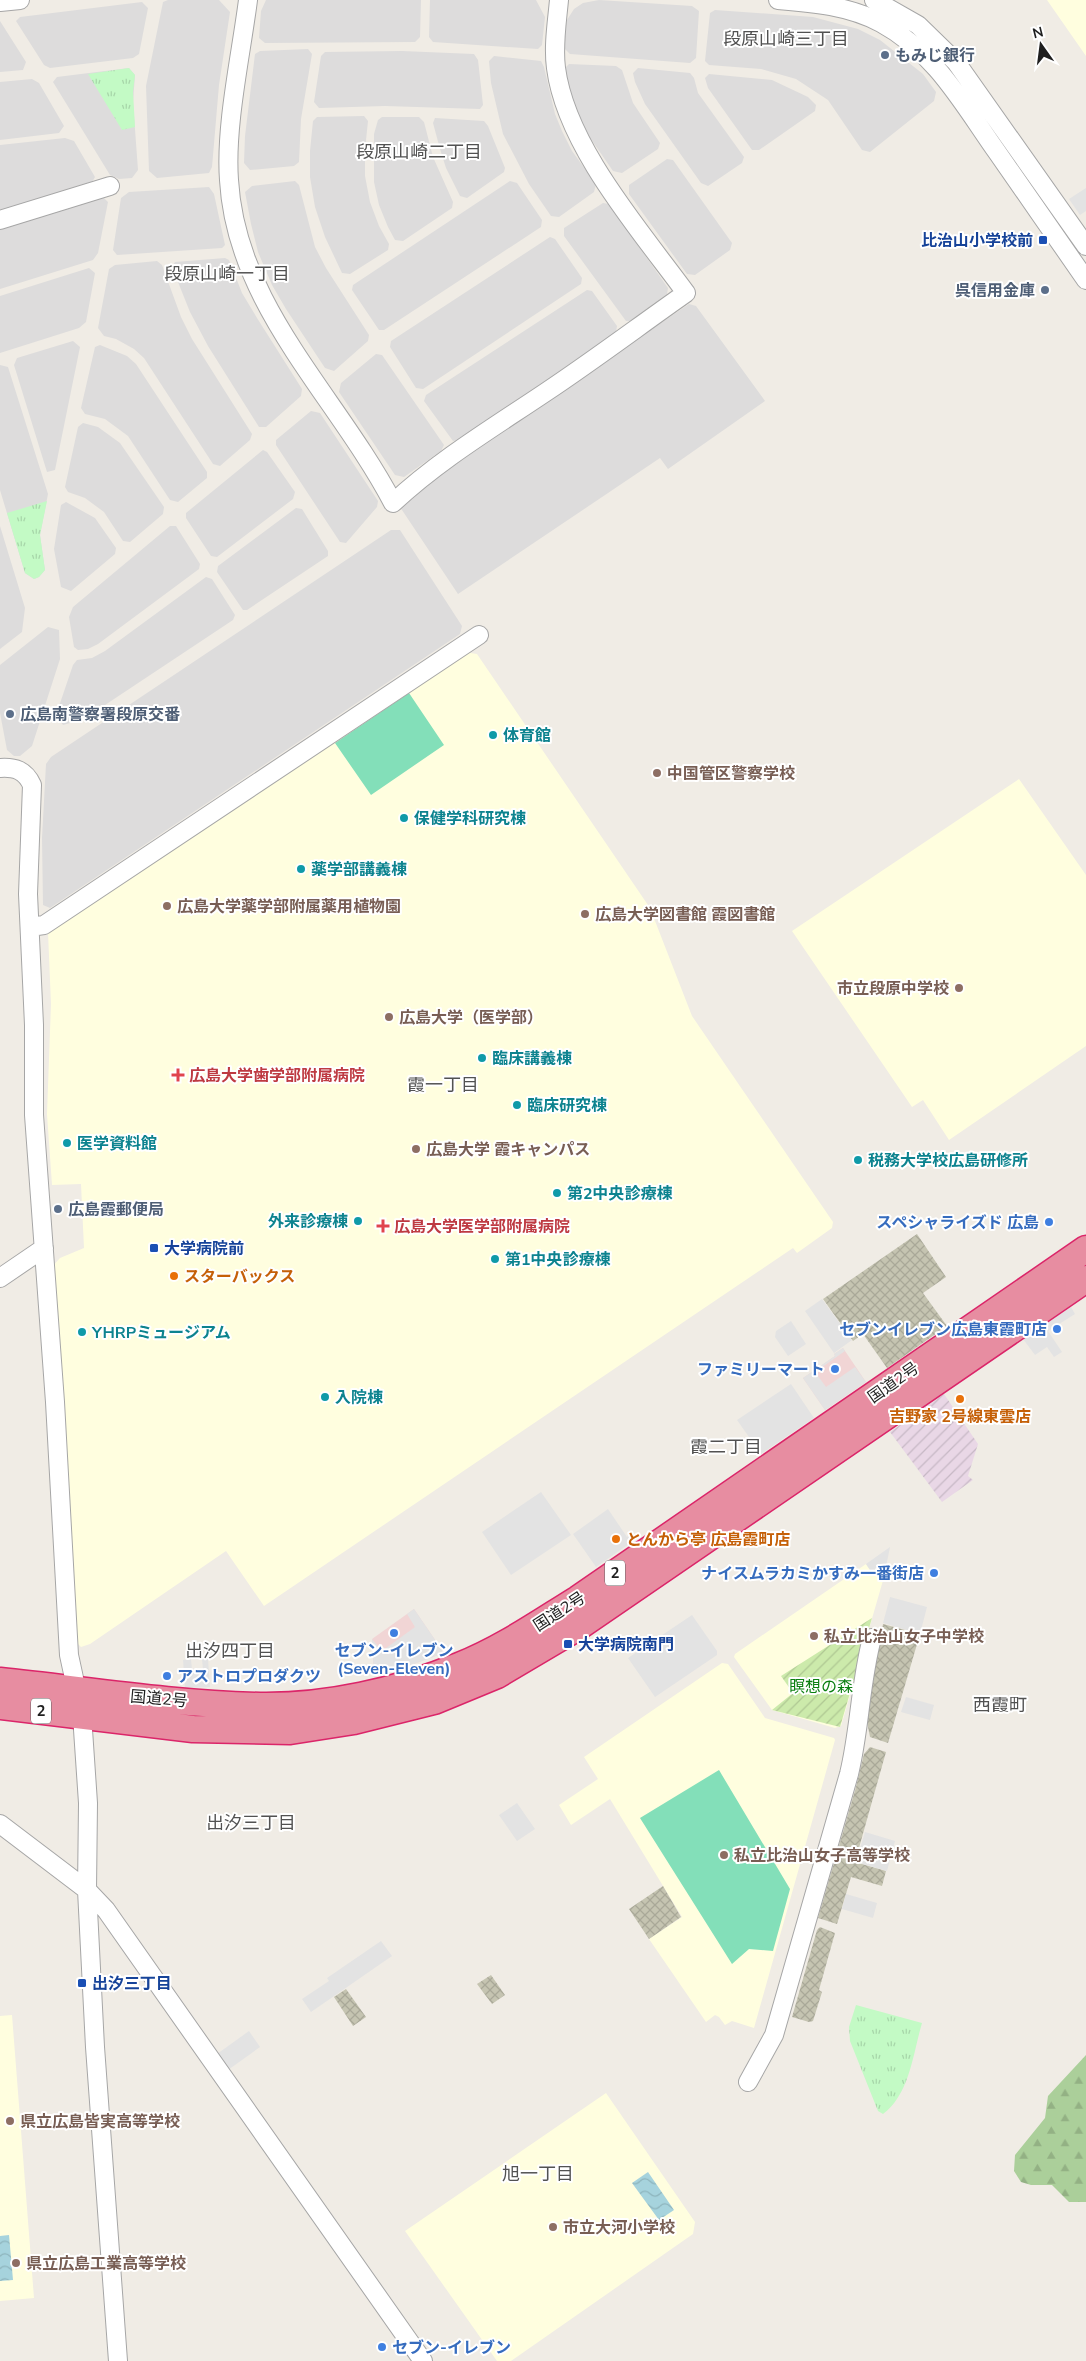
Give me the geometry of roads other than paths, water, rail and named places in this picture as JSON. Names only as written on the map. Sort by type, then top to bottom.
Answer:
[{"type":"highway","name":"国道2号","points":[[0,1681],[76,1690],[270,1705],[325,1702],[378,1692],[460,1666],[520,1636],[578,1599],[1086,1249]]},
{"type":"highway","name":"国道2号","points":[[0,1706],[193,1729],[290,1731],[354,1721],[434,1701],[497,1675],[578,1627],[1086,1279]]},
{"type":"street","points":[[0,2],[20,0]]},
{"type":"street","points":[[248,0],[228,158],[230,198],[242,249],[274,317],[320,392],[339,415],[393,503],[413,484],[456,453],[686,293],[578,140],[564,103],[556,70],[555,56],[560,0]]},
{"type":"street","points":[[778,0],[856,6],[872,0],[918,25],[956,62],[1086,246]]},
{"type":"street","points":[[856,6],[907,39],[942,73],[1086,280]]},
{"type":"street","points":[[0,220],[110,186]]},
{"type":"street","points":[[30,927],[44,925],[479,635]]},
{"type":"street","points":[[0,768],[20,770],[28,776],[32,785],[28,894],[34,1025],[34,1115],[69,1655],[82,1715],[88,1803],[87,1890],[95,2047],[118,2361]]},
{"type":"street","points":[[0,1278],[44,1248]]},
{"type":"street","points":[[748,2082],[774,2035],[849,1774],[856,1739],[862,1683],[872,1638]]},
{"type":"street","points":[[0,1824],[87,1890],[106,1910],[423,2361]]},
{"type":"water","points":[[648,2172],[674,2210],[659,2220],[632,2183]]},
{"type":"water","points":[[9,2235],[13,2280],[0,2281],[0,2236]]},
{"type":"place","name":"もみじ銀行","points":[[885,55]]},
{"type":"place","name":"比治山小学校前","points":[[1043,240]]},
{"type":"place","name":"呉信用金庫","points":[[1045,290]]},
{"type":"place","name":"広島南警察署段原交番","points":[[10,714]]},
{"type":"place","name":"体育館","points":[[493,735]]},
{"type":"place","name":"中国管区警察学校","points":[[657,773]]},
{"type":"place","name":"保健学科研究棟","points":[[404,818]]},
{"type":"place","name":"薬学部講義棟","points":[[301,869]]},
{"type":"place","name":"広島大学薬学部附属薬用植物園","points":[[167,906]]},
{"type":"place","name":"広島大学図書館 霞図書館","points":[[585,914]]},
{"type":"place","name":"市立段原中学校","points":[[959,988]]},
{"type":"place","name":"広島大学（医学部）","points":[[389,1017]]},
{"type":"place","name":"臨床講義棟","points":[[482,1058]]},
{"type":"place","name":"広島大学歯学部附属病院","points":[[178,1075]]},
{"type":"place","name":"臨床研究棟","points":[[517,1105]]},
{"type":"place","name":"医学資料館","points":[[67,1143]]},
{"type":"place","name":"広島大学 霞キャンパス","points":[[416,1149]]},
{"type":"place","name":"税務大学校広島研修所","points":[[858,1160]]},
{"type":"place","name":"第2中央診療棟","points":[[557,1193]]},
{"type":"place","name":"広島霞郵便局","points":[[58,1209]]},
{"type":"place","name":"外来診療棟","points":[[358,1221]]},
{"type":"place","name":"スペシャライズド 広島","points":[[1049,1222]]},
{"type":"place","name":"広島大学医学部附属病院","points":[[383,1226]]},
{"type":"place","name":"大学病院前","points":[[154,1248]]},
{"type":"place","name":"第1中央診療棟","points":[[495,1259]]},
{"type":"place","name":"スターバックス","points":[[174,1276]]},
{"type":"place","name":"セブンイレブン広島東霞町店","points":[[1057,1329]]},
{"type":"place","name":"YHRPミュージアム","points":[[82,1332]]},
{"type":"place","name":"ファミリーマート","points":[[835,1369]]},
{"type":"place","name":"入院棟","points":[[325,1397]]},
{"type":"place","name":"吉野家 2号線東雲店","points":[[960,1399]]},
{"type":"place","name":"とんから亭 広島霞町店","points":[[616,1539]]},
{"type":"place","name":"ナイスムラカミかすみ一番街店","points":[[934,1573]]},
{"type":"place","name":"セブン-イレブン (Seven-Eleven)","points":[[394,1633]]},
{"type":"place","name":"私立比治山女子中学校","points":[[814,1636]]},
{"type":"place","name":"大学病院南門","points":[[568,1644]]},
{"type":"place","name":"アストロプロダクツ","points":[[167,1676]]},
{"type":"place","name":"私立比治山女子高等学校","points":[[724,1855]]},
{"type":"place","name":"出汐三丁目","points":[[82,1983]]},
{"type":"place","name":"県立広島皆実高等学校","points":[[10,2121]]},
{"type":"place","name":"市立大河小学校","points":[[553,2227]]},
{"type":"place","name":"県立広島工業高等学校","points":[[16,2263]]},
{"type":"place","name":"セブン-イレブン","points":[[382,2347]]},
{"type":"district","name":"段原山崎三丁目","points":[[786,39]]},
{"type":"district","name":"段原山崎二丁目","points":[[419,152]]},
{"type":"district","name":"段原山崎一丁目","points":[[227,274]]},
{"type":"district","name":"霞一丁目","points":[[443,1085]]},
{"type":"district","name":"霞二丁目","points":[[726,1447]]},
{"type":"district","name":"出汐四丁目","points":[[230,1651]]},
{"type":"district","name":"西霞町","points":[[1000,1705]]},
{"type":"district","name":"出汐三丁目","points":[[251,1823]]},
{"type":"district","name":"旭一丁目","points":[[538,2174]]},
{"type":"park label","name":"瞑想の森","points":[[821,1686]]}]
